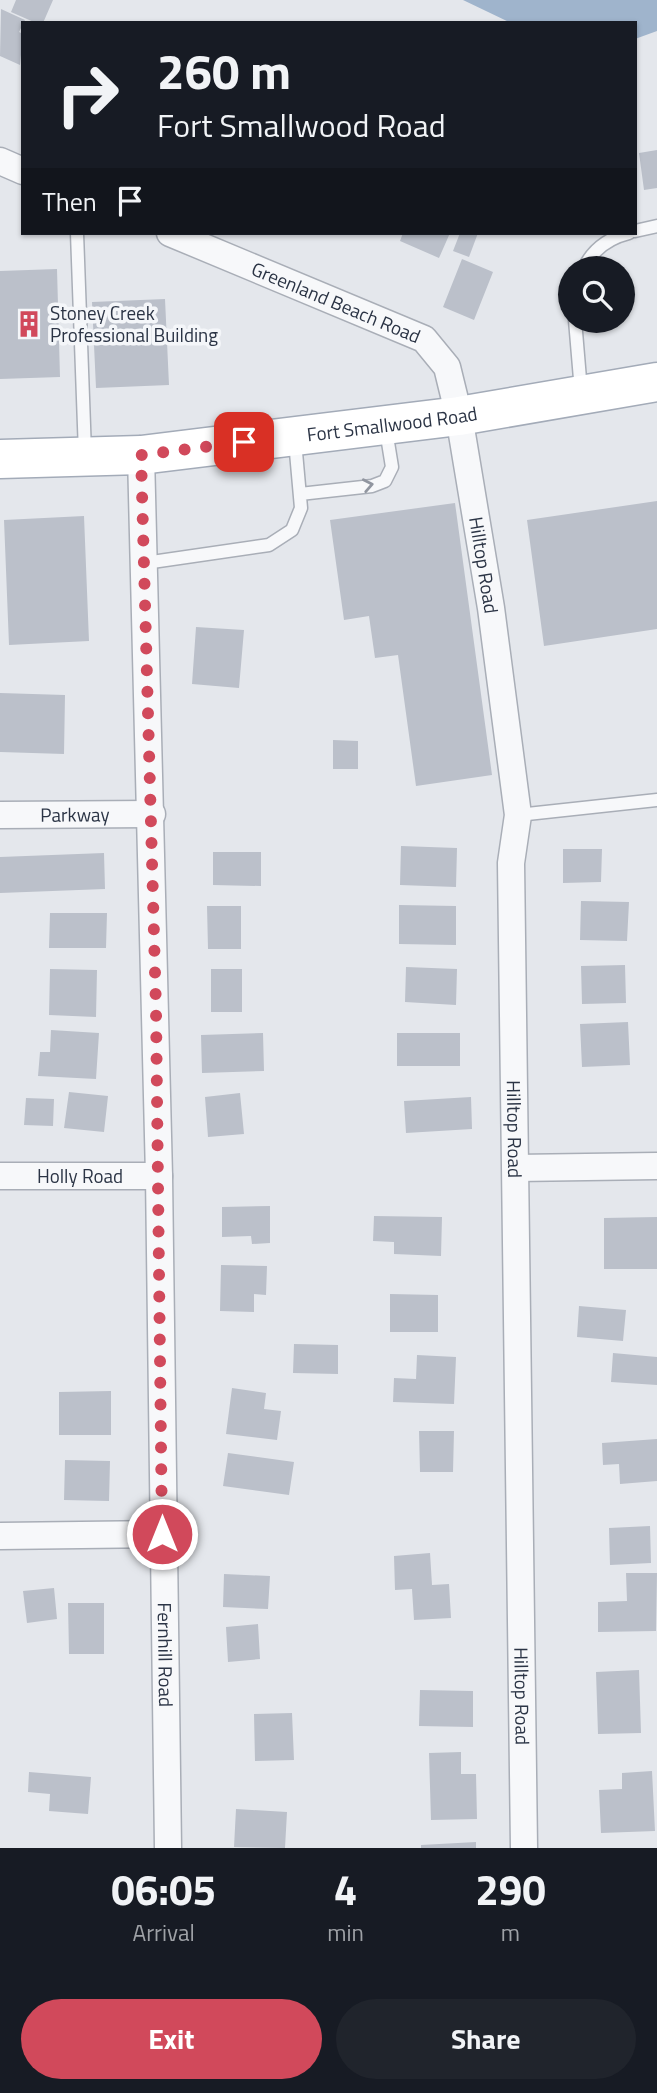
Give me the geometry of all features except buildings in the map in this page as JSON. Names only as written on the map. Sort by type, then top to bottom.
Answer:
[{"type":"main road","name":"Fort Smallwood Road","points":[[0,459],[141,455],[459,416],[657,382]]},
{"type":"street","points":[[0,161],[21,170]]},
{"type":"street","name":"Greenland Beach Road","points":[[175,235],[424,339],[447,367],[459,416]]},
{"type":"street","name":"Hilltop Road","points":[[459,416],[491,608],[518,816],[511,863],[524,1848]]},
{"type":"street","name":"Fernhill Road","points":[[141,455],[152,814],[168,1848]]},
{"type":"street","name":"Parkway","points":[[0,815],[152,814]]},
{"type":"street","points":[[516,1168],[657,1166]]},
{"type":"street","name":"Holly Road","points":[[0,1176],[159,1176]]},
{"type":"street","points":[[0,1536],[162,1534]]},
{"type":"lane","points":[[637,231],[657,226]]},
{"type":"lane","points":[[77,235],[85,457]]},
{"type":"lane","points":[[589,256],[613,237],[621,235]]},
{"type":"lane","points":[[576,333],[581,395]]},
{"type":"lane","points":[[300,494],[372,486],[385,481],[392,467],[385,425]]},
{"type":"lane","points":[[145,563],[269,545],[292,530],[301,508],[295,436]]},
{"type":"lane","points":[[518,816],[657,800]]},
{"type":"water","points":[[463,0],[657,0],[657,31],[637,38],[637,21],[507,21]]},
{"type":"place","name":"Stoney Creek Professional Building","points":[[29,324]]},
{"type":"route","points":[[162,1534],[160,1203],[141,455],[244,442]]}]
